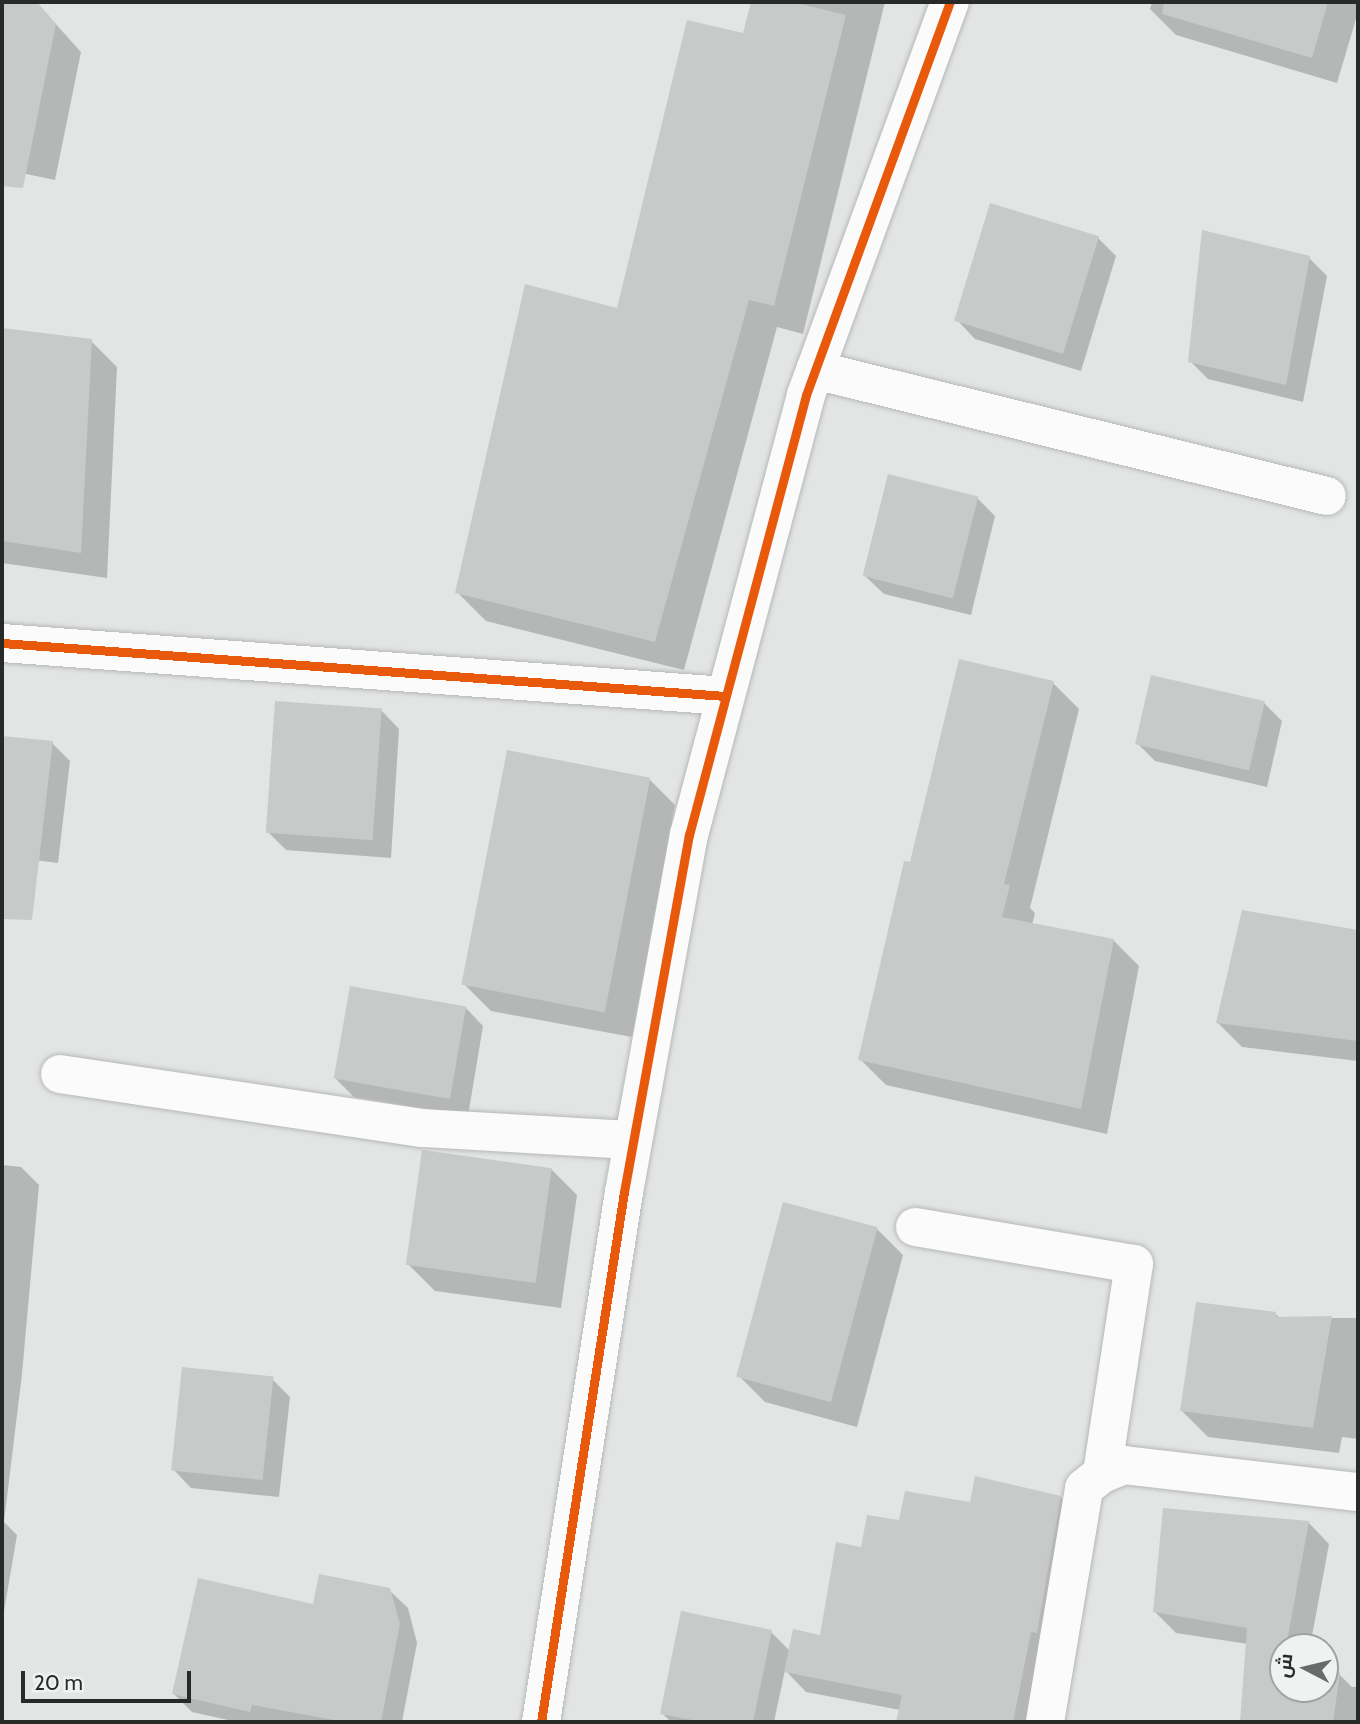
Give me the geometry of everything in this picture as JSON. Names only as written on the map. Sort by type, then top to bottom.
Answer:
[{"type":"street","points":[[541,1722],[633,1140],[690,835],[725,696],[815,370],[950,2]]},
{"type":"street","points":[[815,370],[1327,496]]},
{"type":"street","points":[[2,643],[725,696]]},
{"type":"street","points":[[60,1074],[422,1128],[633,1140]]},
{"type":"street","points":[[915,1227],[1134,1264],[1102,1474]]},
{"type":"street","points":[[1045,1722],[1084,1488],[1102,1474],[1124,1465],[1358,1492]]},
{"type":"building","points":[[2,2],[37,2],[56,24],[23,188],[2,186]]},
{"type":"building","points":[[751,2],[793,2],[846,15],[774,306],[749,300],[655,642],[455,593],[525,284],[617,308],[687,20],[743,33]]},
{"type":"building","points":[[1164,2],[1328,2],[1312,58],[1162,14]]},
{"type":"building","points":[[990,203],[1099,236],[1063,354],[954,321]]},
{"type":"building","points":[[1202,230],[1310,256],[1286,385],[1188,362]]},
{"type":"building","points":[[2,328],[92,339],[81,553],[2,541]]},
{"type":"building","points":[[888,474],[978,496],[953,598],[863,576]]},
{"type":"building","points":[[959,659],[1054,681],[1004,884],[1010,885],[1002,917],[1114,939],[1081,1109],[858,1060],[904,861],[910,862]]},
{"type":"building","points":[[1151,675],[1265,701],[1249,770],[1135,744]]},
{"type":"building","points":[[275,701],[382,708],[373,840],[266,833]]},
{"type":"building","points":[[2,736],[53,741],[32,920],[2,919]]},
{"type":"building","points":[[507,750],[650,778],[605,1012],[461,985]]},
{"type":"building","points":[[1242,910],[1358,930],[1358,1041],[1216,1023]]},
{"type":"building","points":[[350,986],[466,1006],[450,1099],[334,1079]]},
{"type":"building","points":[[422,1150],[552,1168],[536,1283],[406,1265]]},
{"type":"building","points":[[783,1202],[878,1227],[831,1402],[736,1377]]},
{"type":"building","points":[[1196,1302],[1276,1312],[1276,1317],[1332,1316],[1313,1428],[1180,1411]]},
{"type":"building","points":[[182,1367],[273,1377],[263,1480],[171,1470]]},
{"type":"building","points":[[975,1476],[1061,1496],[1037,1633],[1031,1632],[1013,1722],[896,1722],[902,1695],[784,1672],[793,1629],[820,1635],[836,1542],[861,1547],[867,1515],[899,1520],[905,1491],[970,1502]]},
{"type":"building","points":[[1163,1508],[1309,1521],[1289,1633],[1269,1633],[1269,1703],[1336,1703],[1333,1722],[1240,1722],[1247,1628],[1153,1612]]},
{"type":"building","points":[[319,1574],[390,1588],[400,1624],[381,1722],[345,1722],[252,1705],[250,1712],[172,1694],[198,1578],[313,1604]]},
{"type":"building","points":[[681,1611],[772,1630],[753,1722],[703,1722],[660,1714]]},
{"type":"cycle path","points":[[541,1722],[624,1192],[689,835],[806,395],[950,2]]},
{"type":"cycle path","points":[[2,643],[725,696]]}]
